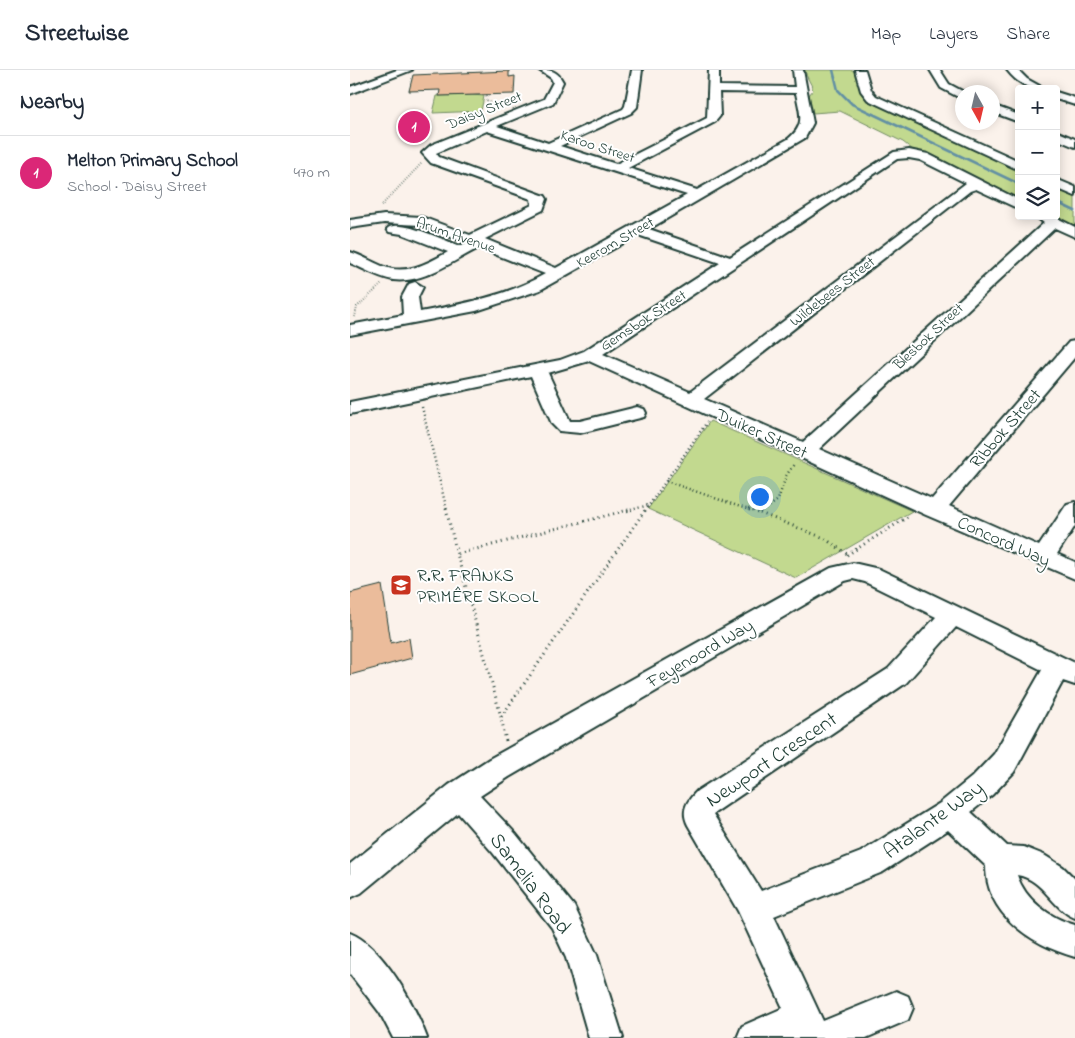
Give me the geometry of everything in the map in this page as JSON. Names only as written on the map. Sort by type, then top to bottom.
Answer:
[{"type":"street","points":[[350,91],[407,70]]},
{"type":"street","name":"Daisy Street","points":[[430,157],[430,151],[435,148],[551,99],[558,82],[555,76],[544,70]]},
{"type":"street","points":[[549,147],[627,111],[631,107],[638,70]]},
{"type":"street","points":[[616,169],[708,123],[714,116],[714,70]]},
{"type":"street","name":"Keerom Street","points":[[352,326],[412,319],[495,301],[534,286],[558,274],[699,195],[801,135],[807,124],[798,70]]},
{"type":"street","points":[[860,70],[866,91],[875,100],[1015,164]]},
{"type":"street","points":[[936,70],[945,86],[955,92]]},
{"type":"street","points":[[1012,70],[1018,78],[1032,85]]},
{"type":"street","points":[[714,89],[801,90]]},
{"type":"street","points":[[1060,96],[1075,102]]},
{"type":"street","points":[[1000,111],[1015,117]]},
{"type":"street","name":"Karoo Street","points":[[487,127],[699,195]]},
{"type":"street","points":[[1060,137],[1075,143]]},
{"type":"street","name":"Gemsbok Street","points":[[350,408],[538,369],[590,355],[891,157],[904,154],[924,157],[976,184]]},
{"type":"street","points":[[430,157],[536,196],[541,203],[484,224]]},
{"type":"street","points":[[976,184],[1015,203]]},
{"type":"street","name":"Wildebees Street","points":[[690,401],[958,194],[976,184]]},
{"type":"street","points":[[1060,185],[1075,192]]},
{"type":"street","points":[[493,193],[528,208]]},
{"type":"street","points":[[350,256],[392,275],[416,273],[459,251],[528,208]]},
{"type":"street","name":"Arum Avenue","points":[[354,230],[380,219],[422,221],[558,274]]},
{"type":"street","name":"Blesbok Street","points":[[804,452],[1046,220]]},
{"type":"street","points":[[1049,220],[1075,233]]},
{"type":"street","points":[[354,230],[404,230],[459,251]]},
{"type":"street","points":[[636,230],[731,262]]},
{"type":"street","points":[[412,319],[410,297],[415,287]]},
{"type":"street","name":"Ribbok Street","points":[[929,508],[1075,346]]},
{"type":"street","name":"Duiker Street","points":[[590,355],[929,508]]},
{"type":"street","points":[[538,369],[562,424],[566,427],[580,427],[637,412]]},
{"type":"street","name":"Concord Way","points":[[929,508],[1075,572]]},
{"type":"street","points":[[1043,558],[1075,510]]},
{"type":"street","points":[[850,563],[1066,671]]},
{"type":"street","name":"Feyenoord Way","points":[[350,884],[459,794],[500,768],[833,577],[850,563]]},
{"type":"street","name":"Newport Crescent","points":[[814,1031],[738,876],[698,816],[699,808],[707,800],[897,676],[909,665],[952,615]]},
{"type":"street","name":"Atalante Way","points":[[755,910],[872,862],[894,850],[950,812],[982,786],[1004,763],[1066,671]]},
{"type":"street","name":"Samelia Road","points":[[459,794],[504,843],[563,917],[581,954],[606,1038]]},
{"type":"street","points":[[950,812],[1001,860],[1001,878],[1018,906],[1050,934],[1075,941]]},
{"type":"street","points":[[1001,860],[1018,858],[1032,863],[1061,887],[1075,903]]},
{"type":"street","points":[[350,949],[383,986],[400,1009],[410,1038]]},
{"type":"street","points":[[754,1038],[814,1031],[896,1008]]},
{"type":"path","points":[[487,95],[486,102],[505,107]]},
{"type":"path","points":[[380,219],[379,208],[430,157]]},
{"type":"path","points":[[352,326],[357,307],[392,275]]},
{"type":"path","points":[[419,394],[457,554],[506,741]]},
{"type":"path","points":[[501,717],[709,420]]},
{"type":"path","points":[[759,513],[778,500],[789,469],[804,452]]},
{"type":"path","points":[[666,481],[824,538],[850,563],[929,508]]},
{"type":"path","points":[[457,554],[649,505]]},
{"type":"green space","points":[[805,70],[856,70],[863,92],[1015,166],[1015,198],[918,154],[903,142],[840,111],[813,113],[809,95],[813,90]]},
{"type":"green space","points":[[437,96],[484,96],[481,111],[433,113]]},
{"type":"green space","points":[[1060,187],[1075,194],[1075,228],[1059,220]]},
{"type":"green space","points":[[710,421],[912,511],[796,578],[648,509]]},
{"type":"building","points":[[509,71],[509,77],[515,76],[514,94],[439,96],[440,90],[409,91],[413,75]]},
{"type":"building","points":[[382,585],[391,643],[409,638],[412,658],[350,675],[350,593]]},
{"type":"waterway","points":[[833,70],[838,90],[852,104],[1015,182]]},
{"type":"waterway","points":[[1060,204],[1075,211]]},
{"type":"place","name":"Melton Primary School","points":[[414,127]]},
{"type":"place","name":"R.R. FRANKS PRIMÊRE SKOOL","points":[[401,585]]}]
